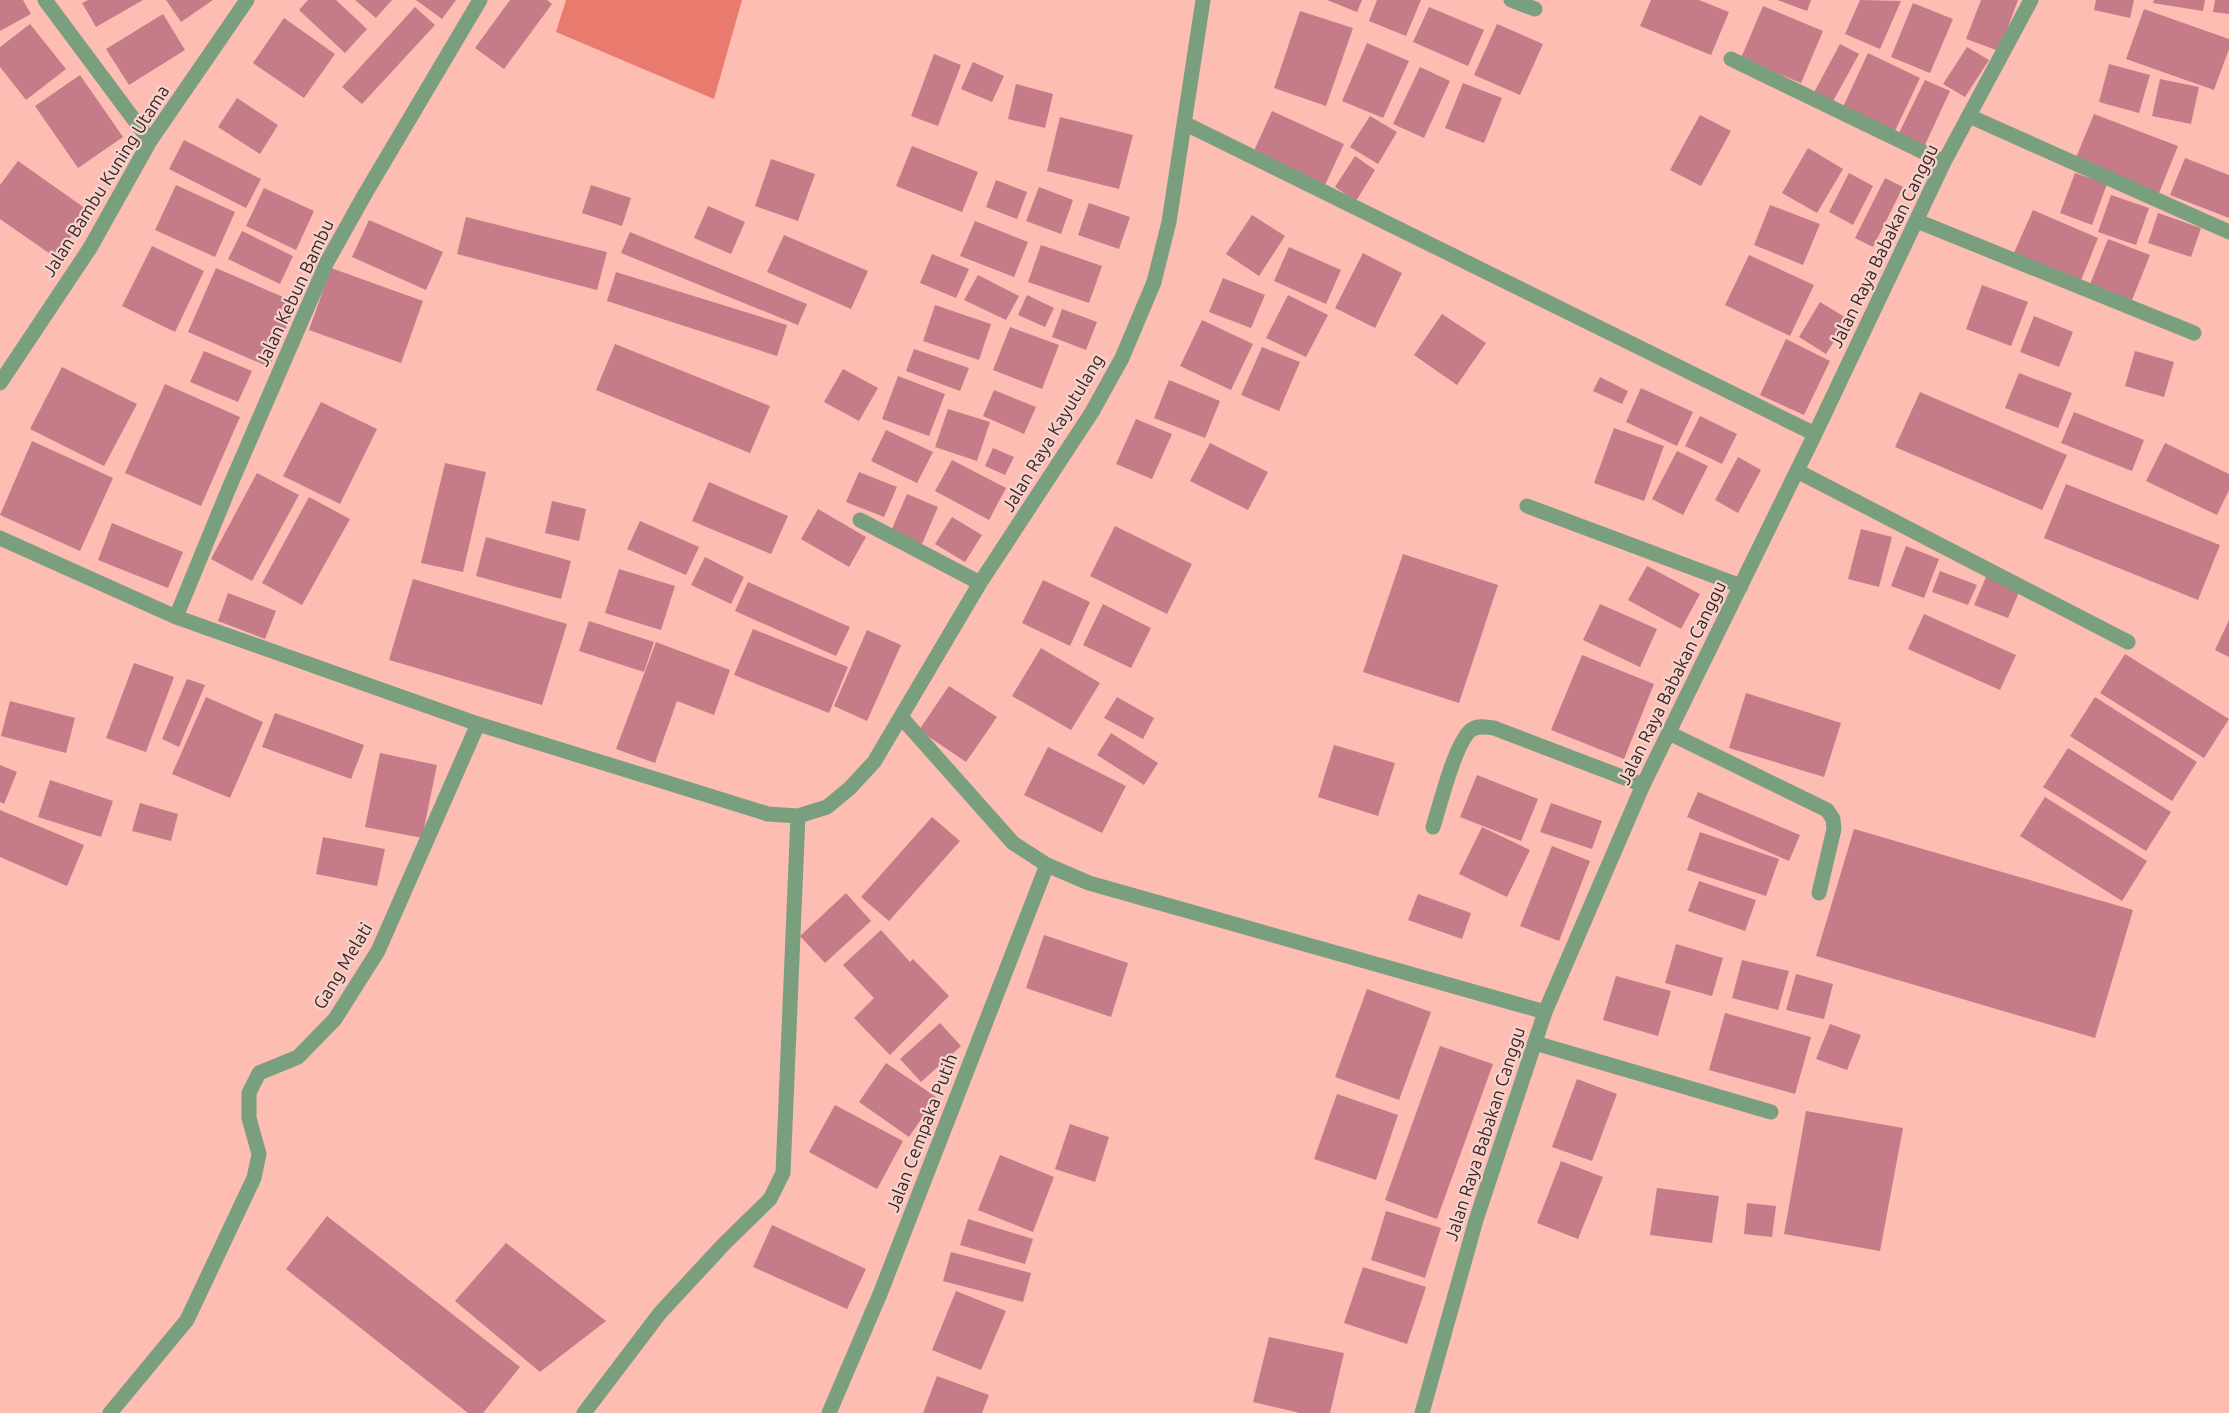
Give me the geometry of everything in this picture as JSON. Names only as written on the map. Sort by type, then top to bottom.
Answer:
[{"type":"street","points":[[45,0],[150,141]]},
{"type":"street","name":"Jalan Bambu Kuning Utama","points":[[0,382],[90,248],[150,141],[247,0]]},
{"type":"street","name":"Jalan Kebun Bambu","points":[[176,617],[327,262],[480,0]]},
{"type":"street","name":"Jalan Raya Kayutulang","points":[[798,816],[827,807],[850,788],[874,762],[980,583],[1058,467],[1122,358],[1156,272],[1169,222],[1203,0]]},
{"type":"street","points":[[1511,0],[1535,9]]},
{"type":"street","name":"Jalan Raya Babakan Canggu","points":[[1422,1413],[1476,1220],[1545,1012],[1642,785],[1815,435],[1944,162],[2031,0]]},
{"type":"street","points":[[1731,59],[1944,162]]},
{"type":"street","points":[[1969,116],[2229,232]]},
{"type":"street","points":[[1184,123],[1815,435]]},
{"type":"street","points":[[1917,221],[2194,333]]},
{"type":"street","points":[[1797,471],[2128,642]]},
{"type":"street","points":[[1527,506],[1741,586]]},
{"type":"street","points":[[860,520],[980,583]]},
{"type":"street","points":[[0,538],[176,617],[478,724],[768,814],[798,816],[783,1173],[770,1199],[724,1244],[660,1313],[584,1413]]},
{"type":"street","points":[[901,717],[1014,843],[1047,865],[1089,883],[1545,1012]]},
{"type":"street","name":"Gang Melati","points":[[110,1413],[187,1320],[254,1178],[259,1154],[249,1118],[249,1093],[260,1073],[298,1057],[335,1019],[378,951],[478,724]]},
{"type":"street","points":[[1433,827],[1461,742],[1472,730],[1481,726],[1494,728],[1642,785]]},
{"type":"street","points":[[1669,732],[1827,810],[1833,819],[1834,829],[1819,893]]},
{"type":"street","name":"Jalan Cempaka Putih","points":[[829,1413],[880,1294],[1047,865]]},
{"type":"street","points":[[1535,1043],[1771,1112]]},
{"type":"shaded area","points":[[566,0],[742,0],[714,99],[556,32]]},
{"type":"building","points":[[0,0],[23,0],[31,14],[0,31]]},
{"type":"building","points":[[88,0],[143,0],[96,27],[82,3]]},
{"type":"building","points":[[166,0],[213,0],[181,22]]},
{"type":"building","points":[[308,0],[336,0],[367,29],[345,53],[299,10]]},
{"type":"building","points":[[355,0],[392,0],[376,18]]},
{"type":"building","points":[[416,0],[456,0],[442,19]]},
{"type":"building","points":[[510,0],[547,0],[552,4],[504,69],[475,48]]},
{"type":"building","points":[[1327,0],[1362,0],[1357,12]]},
{"type":"building","points":[[1377,0],[1421,0],[1406,36],[1369,21]]},
{"type":"building","points":[[1651,0],[1699,0],[1729,12],[1711,55],[1640,26]]},
{"type":"building","points":[[1777,0],[1811,0],[1807,11]]},
{"type":"building","points":[[1860,0],[1901,1],[1880,49],[1845,34]]},
{"type":"building","points":[[1981,0],[2018,0],[1999,51],[1966,39]]},
{"type":"building","points":[[2096,0],[2134,0],[2130,18],[2094,10]]},
{"type":"building","points":[[2154,0],[2205,0],[2203,11],[2153,3]]},
{"type":"building","points":[[2215,0],[2229,0],[2229,14],[2213,12]]},
{"type":"building","points":[[1913,3],[1953,19],[1930,73],[1891,57]]},
{"type":"building","points":[[1763,6],[1823,31],[1801,83],[1741,58]]},
{"type":"building","points":[[415,7],[435,25],[362,104],[342,87]]},
{"type":"building","points":[[1429,7],[1484,30],[1468,66],[1413,42]]},
{"type":"building","points":[[2144,9],[2229,39],[2229,49],[2214,90],[2126,59]]},
{"type":"building","points":[[1300,11],[1353,28],[1326,106],[1274,88]]},
{"type":"building","points":[[163,14],[185,50],[129,85],[106,49]]},
{"type":"building","points":[[284,18],[335,54],[304,98],[253,63]]},
{"type":"building","points":[[30,24],[66,69],[26,100],[0,67],[0,47]]},
{"type":"building","points":[[1497,24],[1543,44],[1520,95],[1474,75]]},
{"type":"building","points":[[1367,43],[1409,61],[1383,118],[1342,101]]},
{"type":"building","points":[[1840,44],[1859,54],[1831,105],[1812,96]]},
{"type":"building","points":[[1967,47],[1989,60],[1965,97],[1943,84]]},
{"type":"building","points":[[1868,53],[1920,78],[1894,133],[1842,109]]},
{"type":"building","points":[[934,54],[961,65],[938,126],[911,116]]},
{"type":"building","points":[[973,62],[1004,76],[992,102],[961,89]]},
{"type":"building","points":[[2109,64],[2150,75],[2139,113],[2099,102]]},
{"type":"building","points":[[1420,67],[1450,81],[1424,138],[1393,124]]},
{"type":"building","points":[[80,75],[123,137],[78,168],[35,106]]},
{"type":"building","points":[[2160,79],[2199,87],[2191,124],[2152,116]]},
{"type":"building","points":[[1925,80],[1950,91],[1923,149],[1897,137]]},
{"type":"building","points":[[1463,83],[1502,98],[1484,143],[1445,128]]},
{"type":"building","points":[[1016,84],[1053,94],[1045,128],[1008,119]]},
{"type":"building","points":[[237,98],[278,125],[260,154],[218,127]]},
{"type":"building","points":[[1272,111],[1344,144],[1325,185],[1253,153]]},
{"type":"building","points":[[2094,114],[2178,146],[2159,193],[2075,160]]},
{"type":"building","points":[[1700,115],[1731,131],[1701,186],[1670,170]]},
{"type":"building","points":[[1370,116],[1397,132],[1378,164],[1350,147]]},
{"type":"building","points":[[1060,117],[1133,135],[1119,189],[1047,171]]},
{"type":"building","points":[[184,140],[261,179],[246,208],[169,169]]},
{"type":"building","points":[[912,146],[978,172],[962,212],[896,186]]},
{"type":"building","points":[[1808,148],[1843,169],[1817,213],[1782,193]]},
{"type":"building","points":[[1355,156],[1375,170],[1356,201],[1335,187]]},
{"type":"building","points":[[2185,158],[2229,175],[2229,218],[2170,195]]},
{"type":"building","points":[[771,159],[815,174],[798,221],[755,206]]},
{"type":"building","points":[[18,161],[89,211],[56,258],[0,219],[0,185]]},
{"type":"building","points":[[1849,173],[1873,186],[1853,225],[1829,212]]},
{"type":"building","points":[[2075,173],[2107,184],[2092,225],[2060,213]]},
{"type":"building","points":[[1885,178],[1903,187],[1873,247],[1855,238]]},
{"type":"building","points":[[996,180],[1027,192],[1017,219],[986,207]]},
{"type":"building","points":[[176,185],[235,212],[215,257],[155,230]]},
{"type":"building","points":[[591,185],[631,198],[622,226],[582,213]]},
{"type":"building","points":[[1039,187],[1073,200],[1061,234],[1026,221]]},
{"type":"building","points":[[264,188],[314,211],[296,250],[246,226]]},
{"type":"building","points":[[2111,195],[2149,208],[2136,245],[2098,232]]},
{"type":"building","points":[[1089,203],[1130,217],[1119,249],[1078,235]]},
{"type":"building","points":[[1770,205],[1820,224],[1803,265],[1754,245]]},
{"type":"building","points":[[708,206],[745,222],[731,254],[694,238]]},
{"type":"building","points":[[2033,210],[2098,238],[2080,283],[2013,255]]},
{"type":"building","points":[[2158,213],[2201,228],[2191,257],[2148,243]]},
{"type":"building","points":[[1252,215],[1285,236],[1259,276],[1226,254]]},
{"type":"building","points":[[466,217],[607,252],[597,290],[457,254]]},
{"type":"building","points":[[369,220],[443,252],[426,290],[352,257]]},
{"type":"building","points":[[975,221],[1028,242],[1014,277],[960,256]]},
{"type":"building","points":[[242,231],[293,256],[280,284],[228,259]]},
{"type":"building","points":[[630,232],[807,304],[798,325],[621,253]]},
{"type":"building","points":[[784,235],[868,271],[851,309],[767,272]]},
{"type":"building","points":[[2108,239],[2150,255],[2132,300],[2090,284]]},
{"type":"building","points":[[1041,245],[1102,266],[1089,303],[1028,282]]},
{"type":"building","points":[[152,246],[204,271],[175,332],[122,306]]},
{"type":"building","points":[[1289,247],[1341,270],[1326,304],[1274,281]]},
{"type":"building","points":[[1363,253],[1402,273],[1375,328],[1335,308]]},
{"type":"building","points":[[932,254],[969,269],[956,298],[920,283]]},
{"type":"building","points":[[1749,255],[1814,285],[1790,336],[1725,305]]},
{"type":"building","points":[[216,268],[297,303],[269,367],[188,332]]},
{"type":"building","points":[[331,268],[423,301],[401,363],[309,330]]},
{"type":"building","points":[[616,272],[787,325],[777,356],[607,301]]},
{"type":"building","points":[[978,275],[1019,296],[1006,320],[964,300]]},
{"type":"building","points":[[1223,278],[1265,295],[1251,328],[1209,312]]},
{"type":"building","points":[[1982,285],[2028,302],[2011,346],[1966,329]]},
{"type":"building","points":[[1027,295],[1054,308],[1045,327],[1018,315]]},
{"type":"building","points":[[1288,295],[1328,315],[1306,357],[1266,338]]},
{"type":"building","points":[[1820,302],[1848,319],[1826,354],[1799,337]]},
{"type":"building","points":[[935,305],[991,324],[979,360],[923,341]]},
{"type":"building","points":[[1062,309],[1097,322],[1086,350],[1052,337]]},
{"type":"building","points":[[1442,314],[1486,343],[1457,385],[1414,355]]},
{"type":"building","points":[[2034,316],[2073,332],[2059,367],[2020,352]]},
{"type":"building","points":[[1202,320],[1253,344],[1231,390],[1180,366]]},
{"type":"building","points":[[1010,327],[1059,345],[1042,389],[993,370]]},
{"type":"building","points":[[1786,339],[1830,361],[1804,415],[1760,395]]},
{"type":"building","points":[[615,344],[770,406],[750,453],[596,390]]},
{"type":"building","points":[[1262,347],[1300,362],[1279,411],[1241,395]]},
{"type":"building","points":[[914,349],[969,368],[960,391],[906,371]]},
{"type":"building","points":[[204,351],[252,371],[238,402],[190,382]]},
{"type":"building","points":[[2135,351],[2174,362],[2164,397],[2125,386]]},
{"type":"building","points":[[62,367],[137,404],[104,466],[30,429]]},
{"type":"building","points":[[843,369],[878,388],[859,421],[824,402]]},
{"type":"building","points":[[2019,373],[2072,393],[2058,428],[2005,408]]},
{"type":"building","points":[[898,376],[945,394],[929,436],[882,419]]},
{"type":"building","points":[[1600,377],[1628,391],[1622,404],[1593,391]]},
{"type":"building","points":[[1169,380],[1220,401],[1205,438],[1154,418]]},
{"type":"building","points":[[165,384],[240,417],[201,506],[125,473]]},
{"type":"building","points":[[1641,388],[1693,412],[1677,446],[1626,422]]},
{"type":"building","points":[[994,390],[1036,407],[1024,434],[983,416]]},
{"type":"building","points":[[1920,392],[2067,455],[2042,510],[1895,447]]},
{"type":"building","points":[[321,402],[377,429],[340,504],[283,476]]},
{"type":"building","points":[[948,409],[990,422],[977,461],[935,447]]},
{"type":"building","points":[[2074,412],[2144,440],[2132,471],[2061,443]]},
{"type":"building","points":[[1700,416],[1737,434],[1722,464],[1685,446]]},
{"type":"building","points":[[1136,419],[1172,434],[1152,479],[1116,464]]},
{"type":"building","points":[[1614,428],[1664,446],[1644,501],[1594,483]]},
{"type":"building","points":[[886,430],[933,452],[917,483],[871,461]]},
{"type":"building","points":[[32,441],[113,478],[80,551],[0,515]]},
{"type":"building","points":[[1210,443],[1268,472],[1248,510],[1190,481]]},
{"type":"building","points":[[2165,443],[2229,474],[2229,490],[2217,515],[2146,481]]},
{"type":"building","points":[[993,448],[1014,457],[1005,475],[985,466]]},
{"type":"building","points":[[1677,451],[1708,466],[1683,515],[1652,499]]},
{"type":"building","points":[[1738,457],[1761,470],[1738,513],[1715,500]]},
{"type":"building","points":[[952,460],[1006,488],[989,520],[935,491]]},
{"type":"building","points":[[445,463],[486,472],[463,572],[421,563]]},
{"type":"building","points":[[859,472],[897,487],[884,517],[846,502]]},
{"type":"building","points":[[257,473],[299,495],[252,581],[211,559]]},
{"type":"building","points":[[709,482],[788,516],[771,554],[692,521]]},
{"type":"building","points":[[2066,484],[2220,545],[2198,600],[2044,538]]},
{"type":"building","points":[[907,494],[938,507],[922,544],[891,531]]},
{"type":"building","points":[[309,497],[350,519],[302,605],[262,583]]},
{"type":"building","points":[[552,501],[586,509],[579,541],[545,533]]},
{"type":"building","points":[[818,509],[866,537],[849,567],[801,539]]},
{"type":"building","points":[[952,517],[982,535],[965,562],[935,544]]},
{"type":"building","points":[[640,521],[699,547],[686,575],[627,549]]},
{"type":"building","points":[[112,523],[183,552],[168,588],[98,560]]},
{"type":"building","points":[[1115,526],[1192,564],[1167,614],[1090,576]]},
{"type":"building","points":[[1861,529],[1892,537],[1879,587],[1848,579]]},
{"type":"building","points":[[486,537],[571,561],[561,599],[476,576]]},
{"type":"building","points":[[1906,546],[1939,559],[1924,598],[1891,586]]},
{"type":"building","points":[[1403,554],[1498,585],[1459,703],[1363,672]]},
{"type":"building","points":[[705,557],[744,577],[731,604],[691,585]]},
{"type":"building","points":[[1647,566],[1700,594],[1681,629],[1628,600]]},
{"type":"building","points":[[619,569],[675,586],[661,630],[605,613]]},
{"type":"building","points":[[1940,571],[1977,585],[1968,605],[1932,592]]},
{"type":"building","points":[[1986,577],[2020,590],[2008,618],[1974,605]]},
{"type":"building","points":[[413,579],[567,624],[542,705],[389,660]]},
{"type":"building","points":[[1043,580],[1090,602],[1070,646],[1022,623]]},
{"type":"building","points":[[748,582],[850,627],[836,656],[735,611]]},
{"type":"building","points":[[228,593],[276,611],[265,639],[218,621]]},
{"type":"building","points":[[1103,604],[1151,628],[1131,668],[1083,645]]},
{"type":"building","points":[[1600,604],[1657,629],[1640,667],[1583,640]]},
{"type":"building","points":[[1924,614],[2016,655],[2000,690],[1908,649]]},
{"type":"building","points":[[2229,620],[2229,657],[2215,650]]},
{"type":"building","points":[[589,621],[654,642],[644,672],[579,651]]},
{"type":"building","points":[[753,629],[848,667],[829,713],[734,675]]},
{"type":"building","points":[[867,630],[901,645],[867,721],[834,706]]},
{"type":"building","points":[[656,642],[730,670],[714,715],[677,701],[655,763],[616,749]]},
{"type":"building","points":[[1041,648],[1100,683],[1071,730],[1012,696]]},
{"type":"building","points":[[2125,654],[2229,719],[2204,758],[2100,693]]},
{"type":"building","points":[[1582,655],[1654,684],[1624,759],[1551,730]]},
{"type":"building","points":[[134,663],[174,677],[146,752],[106,738]]},
{"type":"building","points":[[187,679],[205,685],[179,747],[162,739]]},
{"type":"building","points":[[949,686],[997,717],[966,762],[919,730]]},
{"type":"building","points":[[1746,693],[1841,723],[1824,777],[1729,748]]},
{"type":"building","points":[[206,697],[263,722],[230,798],[172,774]]},
{"type":"building","points":[[1117,697],[1154,718],[1143,739],[1104,718]]},
{"type":"building","points":[[2095,697],[2197,762],[2172,801],[2070,736]]},
{"type":"building","points":[[10,701],[75,718],[66,753],[1,736]]},
{"type":"building","points":[[275,713],[364,745],[351,779],[262,747]]},
{"type":"building","points":[[1111,733],[1158,763],[1144,785],[1097,755]]},
{"type":"building","points":[[1334,745],[1395,763],[1378,816],[1318,797]]},
{"type":"building","points":[[1048,747],[1126,786],[1102,833],[1024,795]]},
{"type":"building","points":[[2068,748],[2171,812],[2146,851],[2043,787]]},
{"type":"building","points":[[380,753],[437,765],[422,838],[365,827]]},
{"type":"building","points":[[0,765],[17,772],[4,804],[0,802]]},
{"type":"building","points":[[1477,775],[1538,799],[1521,841],[1460,817]]},
{"type":"building","points":[[50,780],[113,801],[101,837],[38,817]]},
{"type":"building","points":[[1698,792],[1800,835],[1789,861],[1687,817]]},
{"type":"building","points":[[2045,797],[2147,861],[2122,901],[2020,836]]},
{"type":"building","points":[[140,803],[178,814],[171,841],[132,831]]},
{"type":"building","points":[[1551,803],[1602,821],[1592,849],[1540,832]]},
{"type":"building","points":[[0,810],[84,845],[67,886],[0,857]]},
{"type":"building","points":[[932,817],[960,841],[889,921],[861,897]]},
{"type":"building","points":[[1482,827],[1530,850],[1507,897],[1459,874]]},
{"type":"building","points":[[1854,829],[2133,910],[2095,1038],[1816,956]]},
{"type":"building","points":[[1700,832],[1779,859],[1766,896],[1687,870]]},
{"type":"building","points":[[323,837],[385,849],[377,886],[316,874]]},
{"type":"building","points":[[1552,846],[1590,861],[1559,941],[1520,926]]},
{"type":"building","points":[[1699,881],[1756,900],[1745,931],[1688,911]]},
{"type":"building","points":[[846,893],[871,921],[825,963],[800,936]]},
{"type":"building","points":[[1418,894],[1471,913],[1462,939],[1408,920]]},
{"type":"building","points":[[881,930],[910,962],[913,959],[949,996],[890,1055],[854,1018],[874,998],[843,965]]},
{"type":"building","points":[[1044,935],[1128,963],[1111,1017],[1026,988]]},
{"type":"building","points":[[1676,944],[1723,958],[1712,996],[1665,983]]},
{"type":"building","points":[[1742,960],[1789,971],[1778,1010],[1732,998]]},
{"type":"building","points":[[1796,974],[1833,984],[1824,1019],[1786,1010]]},
{"type":"building","points":[[1616,976],[1671,991],[1658,1036],[1603,1020]]},
{"type":"building","points":[[1367,989],[1431,1012],[1399,1100],[1335,1077]]},
{"type":"building","points":[[1725,1013],[1811,1037],[1795,1094],[1709,1070]]},
{"type":"building","points":[[940,1023],[961,1046],[921,1082],[900,1059]]},
{"type":"building","points":[[1830,1024],[1861,1035],[1847,1070],[1816,1059]]},
{"type":"building","points":[[1440,1046],[1493,1064],[1437,1219],[1385,1200]]},
{"type":"building","points":[[886,1063],[936,1097],[909,1137],[859,1102]]},
{"type":"building","points":[[1577,1079],[1617,1094],[1592,1161],[1552,1147]]},
{"type":"building","points":[[1337,1094],[1398,1115],[1376,1180],[1314,1159]]},
{"type":"building","points":[[835,1105],[903,1141],[877,1189],[809,1152]]},
{"type":"building","points":[[1806,1111],[1903,1128],[1880,1251],[1784,1234]]},
{"type":"building","points":[[1070,1124],[1109,1137],[1095,1182],[1055,1169]]},
{"type":"building","points":[[1000,1155],[1054,1177],[1033,1232],[978,1210]]},
{"type":"building","points":[[1561,1161],[1603,1177],[1578,1239],[1537,1223]]},
{"type":"building","points":[[1657,1188],[1719,1196],[1712,1243],[1650,1235]]},
{"type":"building","points":[[1747,1203],[1776,1206],[1772,1237],[1744,1234]]},
{"type":"building","points":[[1386,1211],[1441,1228],[1425,1278],[1371,1260]]},
{"type":"building","points":[[327,1216],[520,1367],[483,1413],[468,1413],[286,1269]]},
{"type":"building","points":[[968,1219],[1033,1239],[1025,1264],[960,1245]]},
{"type":"building","points":[[772,1225],[866,1269],[847,1309],[753,1267]]},
{"type":"building","points":[[506,1243],[606,1321],[540,1372],[455,1301]]},
{"type":"building","points":[[951,1252],[1031,1273],[1023,1302],[943,1281]]},
{"type":"building","points":[[1363,1267],[1426,1287],[1407,1344],[1344,1323]]},
{"type":"building","points":[[956,1291],[1006,1311],[981,1370],[932,1350]]},
{"type":"building","points":[[1269,1337],[1344,1353],[1330,1413],[1300,1413],[1253,1402]]},
{"type":"building","points":[[937,1376],[989,1395],[982,1413],[923,1413]]}]
